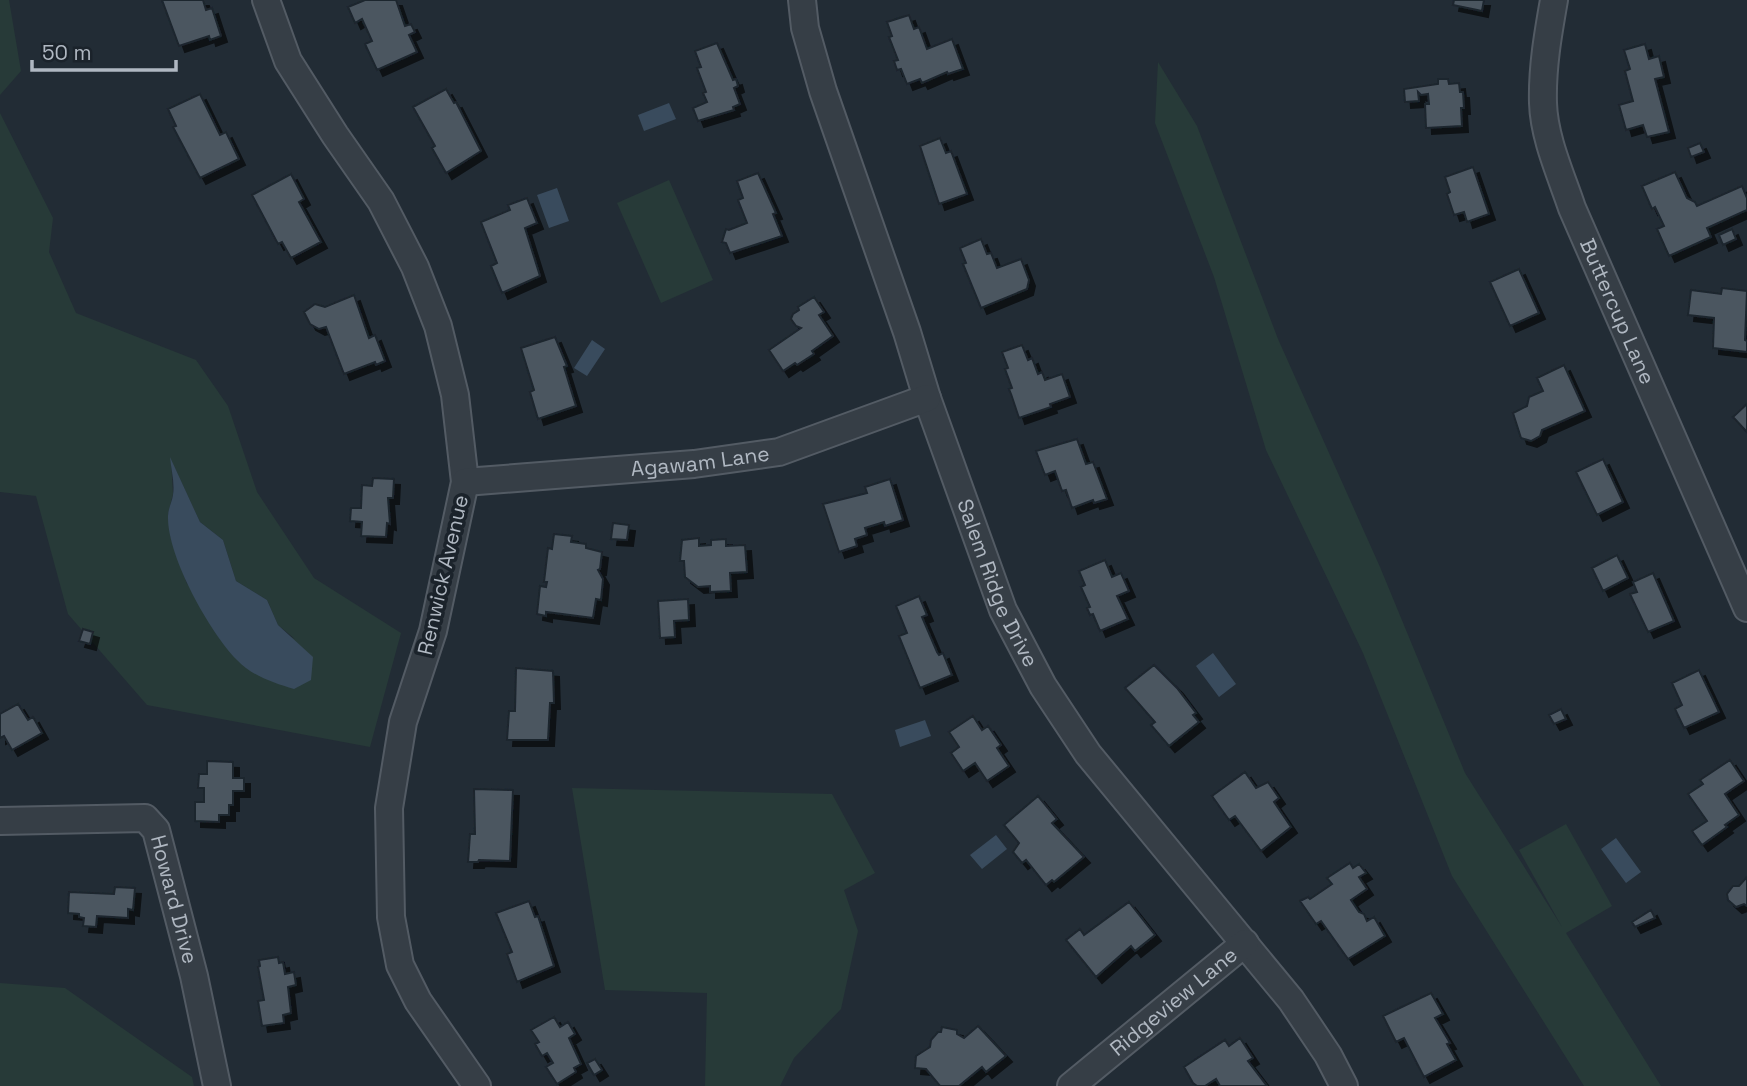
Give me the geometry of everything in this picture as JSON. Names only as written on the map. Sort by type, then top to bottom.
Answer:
[{"type":"street","name":"Renwick Avenue","points":[[266,0],[288,61],[381,201],[415,267],[438,326],[455,395],[465,482],[433,631],[403,722],[389,808],[391,903],[400,965],[418,1001],[477,1086]]},
{"type":"street","name":"Salem Ridge Drive","points":[[802,0],[805,29],[823,91],[907,332],[927,398],[1003,610],[1043,687],[1088,754],[1291,1000],[1328,1055],[1344,1086]]},
{"type":"street","name":"Buttercup Lane","points":[[1554,0],[1544,57],[1543,106],[1553,151],[1572,208],[1747,608]]},
{"type":"street","name":"Agawam Lane","points":[[465,482],[694,464],[779,452],[927,398]]},
{"type":"street","name":"Howard Drive","points":[[0,821],[145,818],[156,830],[194,976],[217,1086]]},
{"type":"street","name":"Ridgeview Lane","points":[[1071,1086],[1245,943]]},
{"type":"green space","points":[[0,0],[9,0],[21,71],[0,95]]},
{"type":"green space","points":[[1158,62],[1197,126],[1278,339],[1380,567],[1465,773],[1562,927],[1519,850],[1566,824],[1612,906],[1566,933],[1661,1086],[1584,1086],[1452,876],[1363,653],[1266,450],[1214,277],[1155,123]]},
{"type":"green space","points":[[0,113],[53,218],[49,252],[76,313],[196,360],[228,406],[257,492],[314,578],[401,633],[370,747],[147,705],[68,614],[36,496],[0,492]],"holes":[[[171,460],[200,522],[223,540],[236,581],[267,600],[278,625],[295,639],[187,584],[171,538],[168,514],[173,494]]]},
{"type":"green space","points":[[669,180],[713,280],[661,303],[617,203]]},
{"type":"green space","points":[[572,788],[832,794],[875,873],[844,890],[858,931],[841,1009],[794,1058],[780,1086],[705,1086],[707,993],[605,990]]},
{"type":"green space","points":[[0,983],[65,988],[192,1077],[194,1086],[0,1086]]},
{"type":"water","points":[[669,103],[676,119],[644,131],[638,115]]},
{"type":"water","points":[[557,188],[569,221],[549,228],[537,195]]},
{"type":"water","points":[[592,340],[605,349],[587,376],[574,368]]},
{"type":"water","points":[[170,457],[200,522],[223,540],[236,581],[267,600],[278,625],[313,657],[311,680],[294,689],[256,675],[237,660],[214,631],[192,592],[174,551],[168,513],[173,490]]},
{"type":"water","points":[[1213,653],[1236,684],[1219,697],[1196,666]]},
{"type":"water","points":[[925,720],[931,736],[900,747],[895,730]]},
{"type":"water","points":[[996,835],[1007,849],[982,869],[970,855]]},
{"type":"water","points":[[1616,838],[1641,872],[1626,883],[1601,849]]},
{"type":"building","points":[[162,0],[203,0],[206,10],[212,8],[221,36],[210,40],[209,36],[179,46]]},
{"type":"building","points":[[365,0],[396,0],[405,26],[411,24],[415,32],[409,35],[417,52],[377,70],[365,44],[372,41],[362,19],[355,23],[348,7]]},
{"type":"building","points":[[1454,0],[1484,0],[1482,11],[1453,5]]},
{"type":"building","points":[[909,15],[914,29],[919,27],[927,49],[952,39],[963,69],[948,74],[947,72],[922,83],[920,79],[907,84],[901,69],[897,70],[894,61],[898,60],[889,37],[892,36],[887,22]]},
{"type":"building","points":[[717,43],[733,80],[736,79],[738,86],[734,88],[740,104],[733,107],[734,110],[698,121],[693,108],[707,102],[697,68],[701,67],[695,51]]},
{"type":"building","points":[[1645,44],[1649,59],[1659,56],[1664,77],[1655,79],[1669,132],[1647,137],[1643,125],[1626,130],[1619,105],[1633,101],[1625,71],[1630,69],[1624,50]]},
{"type":"building","points":[[1438,79],[1448,79],[1449,84],[1459,83],[1460,92],[1463,92],[1462,126],[1426,128],[1425,104],[1429,104],[1428,94],[1421,95],[1418,92],[1419,101],[1405,102],[1404,89],[1438,84]]},
{"type":"building","points":[[446,89],[454,103],[456,102],[481,151],[446,173],[432,148],[435,146],[413,107]]},
{"type":"building","points":[[200,94],[220,135],[226,132],[239,159],[200,178],[173,127],[176,126],[168,109]]},
{"type":"building","points":[[940,138],[946,153],[951,151],[967,194],[939,204],[920,146]]},
{"type":"building","points":[[1700,143],[1704,152],[1691,157],[1688,148]]},
{"type":"building","points":[[1473,167],[1489,214],[1467,222],[1464,212],[1454,215],[1445,177]]},
{"type":"building","points":[[1675,172],[1687,198],[1697,206],[1742,186],[1747,198],[1747,210],[1707,228],[1711,237],[1669,256],[1657,229],[1664,226],[1655,207],[1652,209],[1642,186]]},
{"type":"building","points":[[758,173],[776,213],[773,214],[782,236],[730,253],[726,243],[722,242],[726,229],[747,223],[738,200],[743,198],[737,181]]},
{"type":"building","points":[[291,174],[304,199],[299,202],[321,242],[291,258],[282,242],[278,244],[252,195]]},
{"type":"building","points":[[527,198],[537,223],[525,228],[540,276],[502,293],[491,266],[497,263],[481,222],[510,210],[508,205]]},
{"type":"building","points":[[1732,229],[1736,239],[1723,245],[1719,235]]},
{"type":"building","points":[[981,239],[997,268],[1021,259],[1029,280],[1027,289],[981,308],[963,264],[966,263],[960,248]]},
{"type":"building","points":[[1519,269],[1539,313],[1510,326],[1490,282]]},
{"type":"building","points":[[1722,288],[1747,291],[1747,352],[1713,348],[1714,318],[1688,315],[1691,290],[1721,294]]},
{"type":"building","points":[[354,295],[369,338],[375,335],[385,361],[344,374],[326,327],[319,329],[310,324],[304,312],[315,304],[325,307]]},
{"type":"building","points":[[814,297],[824,312],[819,315],[833,336],[812,351],[814,354],[783,371],[769,350],[801,328],[791,319],[793,314],[799,310],[798,307]]},
{"type":"building","points":[[555,337],[567,366],[564,367],[576,406],[538,419],[530,392],[534,390],[521,348]]},
{"type":"building","points":[[1022,345],[1028,360],[1032,358],[1038,374],[1042,372],[1045,380],[1062,374],[1070,397],[1019,418],[1009,389],[1012,388],[1002,352]]},
{"type":"building","points":[[1564,365],[1585,411],[1542,430],[1540,436],[1531,441],[1521,438],[1513,413],[1527,406],[1529,397],[1543,391],[1537,378]]},
{"type":"building","points":[[1747,404],[1747,432],[1733,417]]},
{"type":"building","points":[[1077,439],[1086,464],[1093,462],[1107,499],[1094,503],[1093,500],[1072,508],[1055,471],[1045,475],[1036,451]]},
{"type":"building","points":[[1603,459],[1623,502],[1597,515],[1576,472]]},
{"type":"building","points":[[373,478],[394,479],[393,498],[388,498],[390,524],[387,523],[386,537],[361,536],[362,522],[350,521],[351,508],[361,508],[362,485],[372,486]]},
{"type":"building","points":[[890,479],[903,520],[885,526],[884,522],[865,528],[867,535],[855,539],[857,546],[839,552],[823,504],[867,493],[865,487]]},
{"type":"building","points":[[613,523],[629,525],[627,540],[611,539]]},
{"type":"building","points":[[554,534],[572,536],[571,542],[586,544],[586,548],[602,552],[598,570],[603,579],[601,600],[596,599],[593,618],[546,612],[546,616],[537,614],[540,586],[546,587],[547,582],[544,582],[548,548],[552,549]]},
{"type":"building","points":[[699,538],[699,546],[711,545],[711,540],[726,539],[726,546],[745,545],[747,572],[730,573],[731,591],[710,592],[710,586],[698,587],[685,577],[684,561],[680,561],[682,540]]},
{"type":"building","points":[[1617,555],[1628,578],[1603,591],[1592,568]]},
{"type":"building","points":[[1105,560],[1112,577],[1121,573],[1129,591],[1117,596],[1128,619],[1100,631],[1093,614],[1090,615],[1087,608],[1090,607],[1081,587],[1085,585],[1079,571]]},
{"type":"building","points":[[1653,573],[1674,621],[1648,632],[1630,594],[1637,592],[1633,582]]},
{"type":"building","points":[[919,596],[927,615],[922,617],[937,652],[939,655],[943,653],[952,675],[920,688],[899,636],[907,633],[896,606]]},
{"type":"building","points":[[688,599],[689,620],[674,621],[675,637],[660,638],[658,601]]},
{"type":"building","points":[[83,629],[93,632],[90,644],[79,641]]},
{"type":"building","points":[[1154,665],[1177,688],[1196,713],[1193,715],[1199,722],[1169,746],[1151,725],[1155,722],[1125,688]]},
{"type":"building","points":[[516,668],[553,671],[554,703],[550,703],[548,740],[507,740],[509,711],[515,711]]},
{"type":"building","points":[[1699,670],[1719,712],[1684,728],[1675,709],[1682,705],[1672,683]]},
{"type":"building","points":[[18,704],[28,720],[33,717],[42,733],[12,750],[4,736],[0,738],[0,714]]},
{"type":"building","points":[[1561,709],[1566,719],[1554,724],[1549,715]]},
{"type":"building","points":[[973,716],[982,730],[988,726],[1001,745],[997,748],[1009,766],[987,781],[975,763],[963,771],[951,753],[959,747],[949,732]]},
{"type":"building","points":[[1730,760],[1744,781],[1725,794],[1739,815],[1702,845],[1692,831],[1707,821],[1688,794],[1703,784],[1700,780]]},
{"type":"building","points":[[207,761],[233,762],[233,778],[244,778],[244,791],[233,791],[233,805],[229,805],[229,815],[219,815],[219,822],[195,821],[195,802],[204,802],[204,788],[198,788],[199,774],[207,774]]},
{"type":"building","points":[[1245,772],[1256,788],[1268,782],[1279,798],[1274,802],[1291,827],[1261,851],[1235,816],[1229,820],[1212,796]]},
{"type":"building","points":[[474,789],[513,790],[510,861],[468,862],[470,834],[475,834]]},
{"type":"building","points":[[1038,796],[1057,819],[1052,823],[1084,857],[1054,882],[1052,880],[1046,885],[1026,860],[1022,863],[1013,852],[1019,843],[1004,825]]},
{"type":"building","points":[[1350,863],[1353,868],[1359,864],[1366,873],[1359,877],[1367,889],[1351,900],[1367,921],[1374,917],[1385,936],[1348,959],[1321,921],[1316,924],[1300,901],[1308,897],[1310,899],[1332,884],[1327,878]]},
{"type":"building","points":[[1747,877],[1747,906],[1744,904],[1736,907],[1728,900],[1727,894],[1733,886],[1739,886]]},
{"type":"building","points":[[115,887],[135,888],[133,910],[128,909],[128,918],[97,916],[96,927],[83,926],[84,918],[79,917],[79,914],[68,913],[69,892],[114,894]]},
{"type":"building","points":[[529,901],[535,917],[538,916],[554,966],[517,982],[507,954],[512,952],[496,913]]},
{"type":"building","points":[[1129,902],[1155,935],[1135,951],[1131,946],[1096,977],[1066,940],[1080,929],[1084,935]]},
{"type":"building","points":[[1651,910],[1655,918],[1635,927],[1632,922]]},
{"type":"building","points":[[278,957],[279,963],[283,962],[285,974],[294,972],[296,985],[288,987],[291,1013],[283,1015],[284,1023],[262,1026],[258,1001],[264,1000],[259,960]]},
{"type":"building","points":[[1431,993],[1443,1014],[1435,1018],[1450,1043],[1447,1044],[1456,1060],[1424,1077],[1404,1038],[1396,1042],[1383,1016]]},
{"type":"building","points":[[554,1017],[560,1027],[568,1022],[575,1034],[569,1038],[581,1064],[574,1068],[576,1072],[557,1084],[546,1067],[553,1063],[547,1053],[542,1056],[535,1044],[539,1042],[531,1030]]},
{"type":"building","points":[[978,1026],[1006,1056],[986,1072],[982,1067],[959,1086],[940,1086],[926,1069],[915,1068],[916,1056],[930,1047],[931,1040],[941,1032],[942,1027],[957,1030],[957,1034],[964,1038]]},
{"type":"building","points":[[1240,1038],[1253,1058],[1248,1061],[1267,1086],[1220,1086],[1216,1079],[1205,1086],[1193,1083],[1184,1067],[1225,1040],[1229,1046]]},
{"type":"building","points":[[595,1059],[602,1070],[594,1075],[587,1063]]}]
